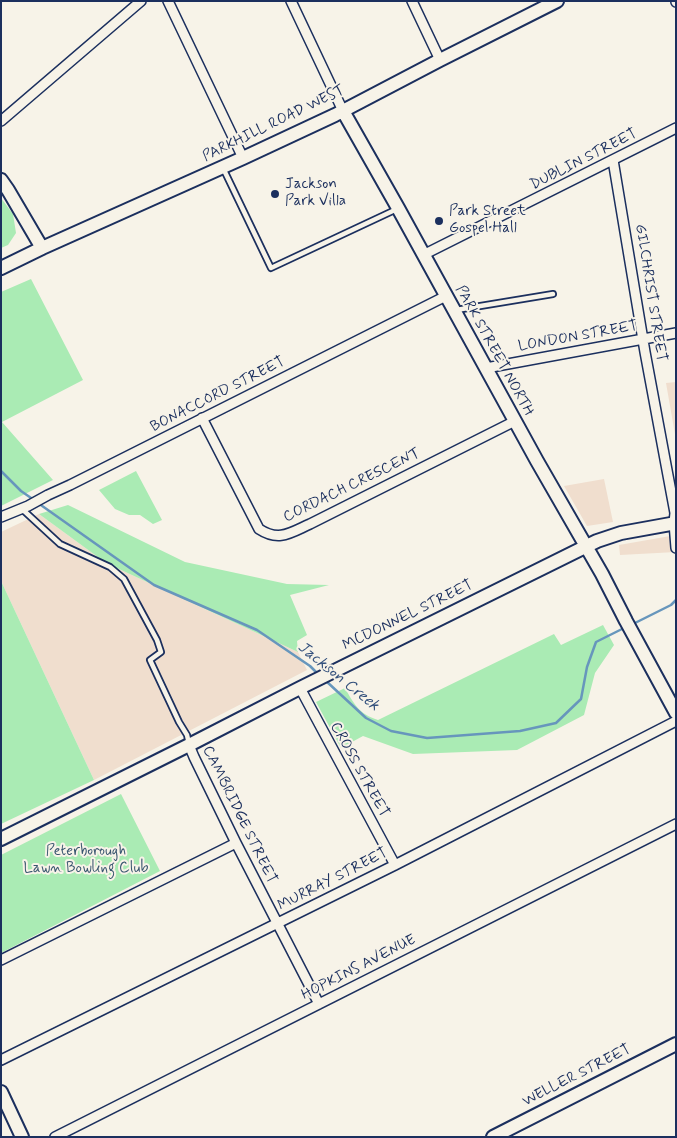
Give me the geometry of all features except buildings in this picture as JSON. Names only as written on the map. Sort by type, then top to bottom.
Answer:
[{"type":"street","points":[[1,121],[141,1]]},
{"type":"street","points":[[168,1],[243,158]]},
{"type":"street","name":"PARK STREET NORTH","points":[[291,1],[343,110],[585,547],[602,574],[676,713]]},
{"type":"street","points":[[412,1],[440,60]]},
{"type":"street","name":"PARKHILL ROAD WEST","points":[[1,268],[243,158],[343,110],[557,1]]},
{"type":"street","name":"DUBLIN STREET","points":[[423,255],[676,128]]},
{"type":"street","name":"GILCHRIST STREET","points":[[613,160],[675,513],[676,548]]},
{"type":"street","points":[[1,180],[42,248]]},
{"type":"street","name":"BONACCORD STREET","points":[[1,517],[70,485],[446,296]]},
{"type":"street","name":"LONDON STREET","points":[[486,368],[676,333]]},
{"type":"street","name":"CORDACH CRESCENT","points":[[202,418],[259,529],[268,535],[282,536],[319,520],[515,421]]},
{"type":"street","name":"MCDONNEL STREET","points":[[1,839],[331,672],[585,547],[612,535],[675,523]]},
{"type":"street","name":"CROSS STREET","points":[[305,686],[395,865]]},
{"type":"street","name":"MURRAY STREET","points":[[1,1060],[395,865],[676,721]]},
{"type":"street","name":"CAMBRIDGE STREET","points":[[189,745],[236,843],[319,1004]]},
{"type":"street","name":"HOPKINS AVENUE","points":[[55,1137],[676,824]]},
{"type":"street","points":[[1,960],[236,843]]},
{"type":"street","name":"WELLER STREET","points":[[493,1137],[675,1047]]},
{"type":"street","points":[[1,1092],[22,1137]]},
{"type":"lane","points":[[223,167],[271,268],[398,208]]},
{"type":"lane","points":[[454,310],[553,294]]},
{"type":"lane","points":[[25,507],[60,544],[110,567],[124,578],[157,640],[161,652],[150,660],[179,722],[188,736],[189,745]]},
{"type":"shaded area","points":[[676,382],[676,440],[666,383]]},
{"type":"shaded area","points":[[604,479],[613,522],[587,526],[564,486]]},
{"type":"shaded area","points":[[39,514],[106,563],[298,652],[307,670],[94,780],[1,581],[1,532]]},
{"type":"shaded area","points":[[676,535],[676,552],[620,555],[619,545]]},
{"type":"green space","points":[[1,198],[13,214],[16,233],[8,245],[1,248]]},
{"type":"green space","points":[[31,279],[83,380],[2,422],[53,480],[1,506],[1,292]]},
{"type":"green space","points":[[136,471],[162,520],[153,524],[140,515],[129,515],[115,509],[99,490]]},
{"type":"green space","points":[[68,505],[185,562],[287,584],[329,585],[290,595],[307,635],[297,641],[298,652],[106,563],[39,514]]},
{"type":"green space","points":[[1,581],[94,780],[1,824]]},
{"type":"green space","points":[[603,625],[614,645],[595,673],[584,715],[517,750],[413,754],[363,736],[341,748],[316,702],[345,688],[358,708],[371,718],[378,720],[554,634],[561,645]]},
{"type":"green space","name":"Peterborough Lawn Bowling Club","points":[[121,794],[160,871],[1,953],[1,855]]},
{"type":"waterway","name":"Jackson Creek","points":[[1,471],[21,491],[34,500]]},
{"type":"waterway","name":"Jackson Creek","points":[[38,503],[154,585],[257,630],[310,666],[318,674]]},
{"type":"waterway","name":"Jackson Creek","points":[[633,624],[671,605],[676,600]]},
{"type":"waterway","name":"Jackson Creek","points":[[326,681],[366,718],[391,731],[427,738],[520,731],[556,723],[581,699],[587,667],[596,642],[626,627]]},
{"type":"place","name":"Jackson Park Villa","points":[[275,194]]},
{"type":"place","name":"Park Street Gospel Hall","points":[[439,221]]}]
